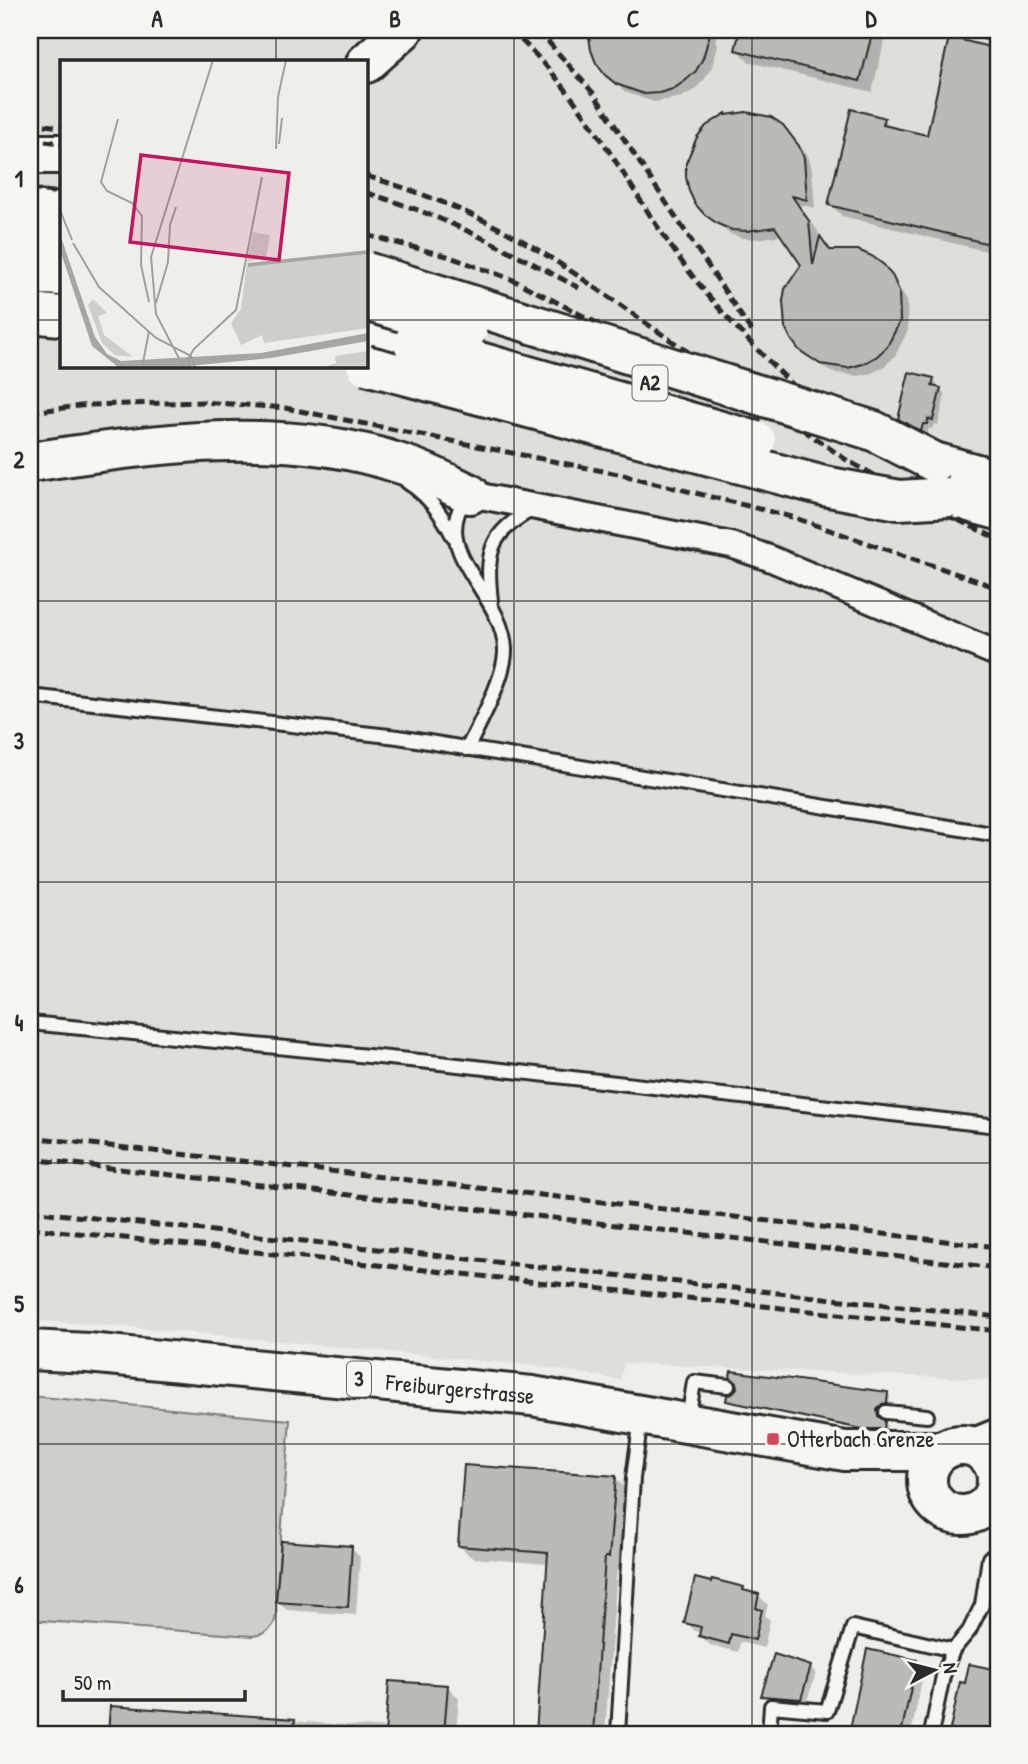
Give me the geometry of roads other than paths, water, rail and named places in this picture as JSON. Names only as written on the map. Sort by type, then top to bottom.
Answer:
[{"type":"main road","points":[[368,62],[403,30]]},
{"type":"main road","points":[[30,154],[60,154]]},
{"type":"main road","points":[[30,210],[60,214]]},
{"type":"main road","points":[[30,244],[60,247]]},
{"type":"main road","points":[[368,273],[874,431],[934,463]]},
{"type":"main road","points":[[30,274],[60,276]]},
{"type":"main road","name":"A2","points":[[368,303],[998,480]]},
{"type":"main road","points":[[30,313],[60,316]]},
{"type":"main road","name":"A2","points":[[368,332],[998,509]]},
{"type":"main road","points":[[368,366],[824,486],[899,500],[950,496]]},
{"type":"main road","points":[[30,462],[174,443],[254,441],[350,451],[384,459],[412,468],[470,494]]},
{"type":"main road","name":"Freiburgerstrasse","points":[[30,1350],[88,1353],[532,1396],[845,1451],[986,1470]]},
{"type":"main road","name":"Freiburgerstrasse","points":[[845,1451],[916,1479],[928,1487]]},
{"type":"main road","points":[[928,1487],[931,1464],[986,1470]]},
{"type":"main road","name":"3","points":[[928,1487],[937,1505],[950,1513],[966,1515],[986,1470]]},
{"type":"street","points":[[470,494],[740,548],[998,654]]},
{"type":"lane","points":[[254,441],[382,472]]},
{"type":"lane","points":[[398,479],[429,499],[446,522],[463,560],[492,605]]},
{"type":"lane","points":[[453,536],[456,519],[470,494]]},
{"type":"lane","points":[[467,749],[498,681],[504,661],[503,636],[492,605],[489,552],[502,532],[537,507]]},
{"type":"lane","points":[[31,698],[398,737],[998,835]]},
{"type":"lane","points":[[30,1023],[440,1063],[998,1126]]},
{"type":"lane","points":[[687,1423],[694,1382],[728,1386]]},
{"type":"lane","points":[[886,1412],[927,1416]]},
{"type":"lane","points":[[618,1734],[633,1478],[641,1414]]},
{"type":"lane","points":[[931,1734],[943,1676],[953,1650],[969,1631],[982,1605],[989,1558],[998,1560]]},
{"type":"lane","points":[[769,1734],[771,1706],[827,1711],[853,1627],[953,1650]]},
{"type":"railway","points":[[510,30],[559,81],[600,137],[677,255],[718,307],[763,356],[859,447]]},
{"type":"railway","points":[[538,30],[594,94],[752,332]]},
{"type":"railway","points":[[952,30],[998,41]]},
{"type":"railway","points":[[30,123],[60,127]]},
{"type":"railway","points":[[30,139],[60,143]]},
{"type":"railway","points":[[368,177],[449,205],[509,233],[577,275],[720,372]]},
{"type":"railway","points":[[30,189],[60,193]]},
{"type":"railway","points":[[368,194],[449,223],[579,288]]},
{"type":"railway","points":[[368,236],[447,256],[511,279],[651,351],[759,399],[848,461],[998,539]]},
{"type":"railway","points":[[30,412],[88,405],[204,402],[285,408],[623,475],[792,517],[998,588]]},
{"type":"railway","points":[[30,1069],[36,1070]]},
{"type":"railway","points":[[30,1137],[998,1247]]},
{"type":"railway","points":[[30,1159],[998,1268]]},
{"type":"railway","points":[[30,1211],[998,1317]]},
{"type":"railway","points":[[30,1228],[998,1331]]},
{"type":"place","name":"Otterbach Grenze","points":[[773,1439]]}]
